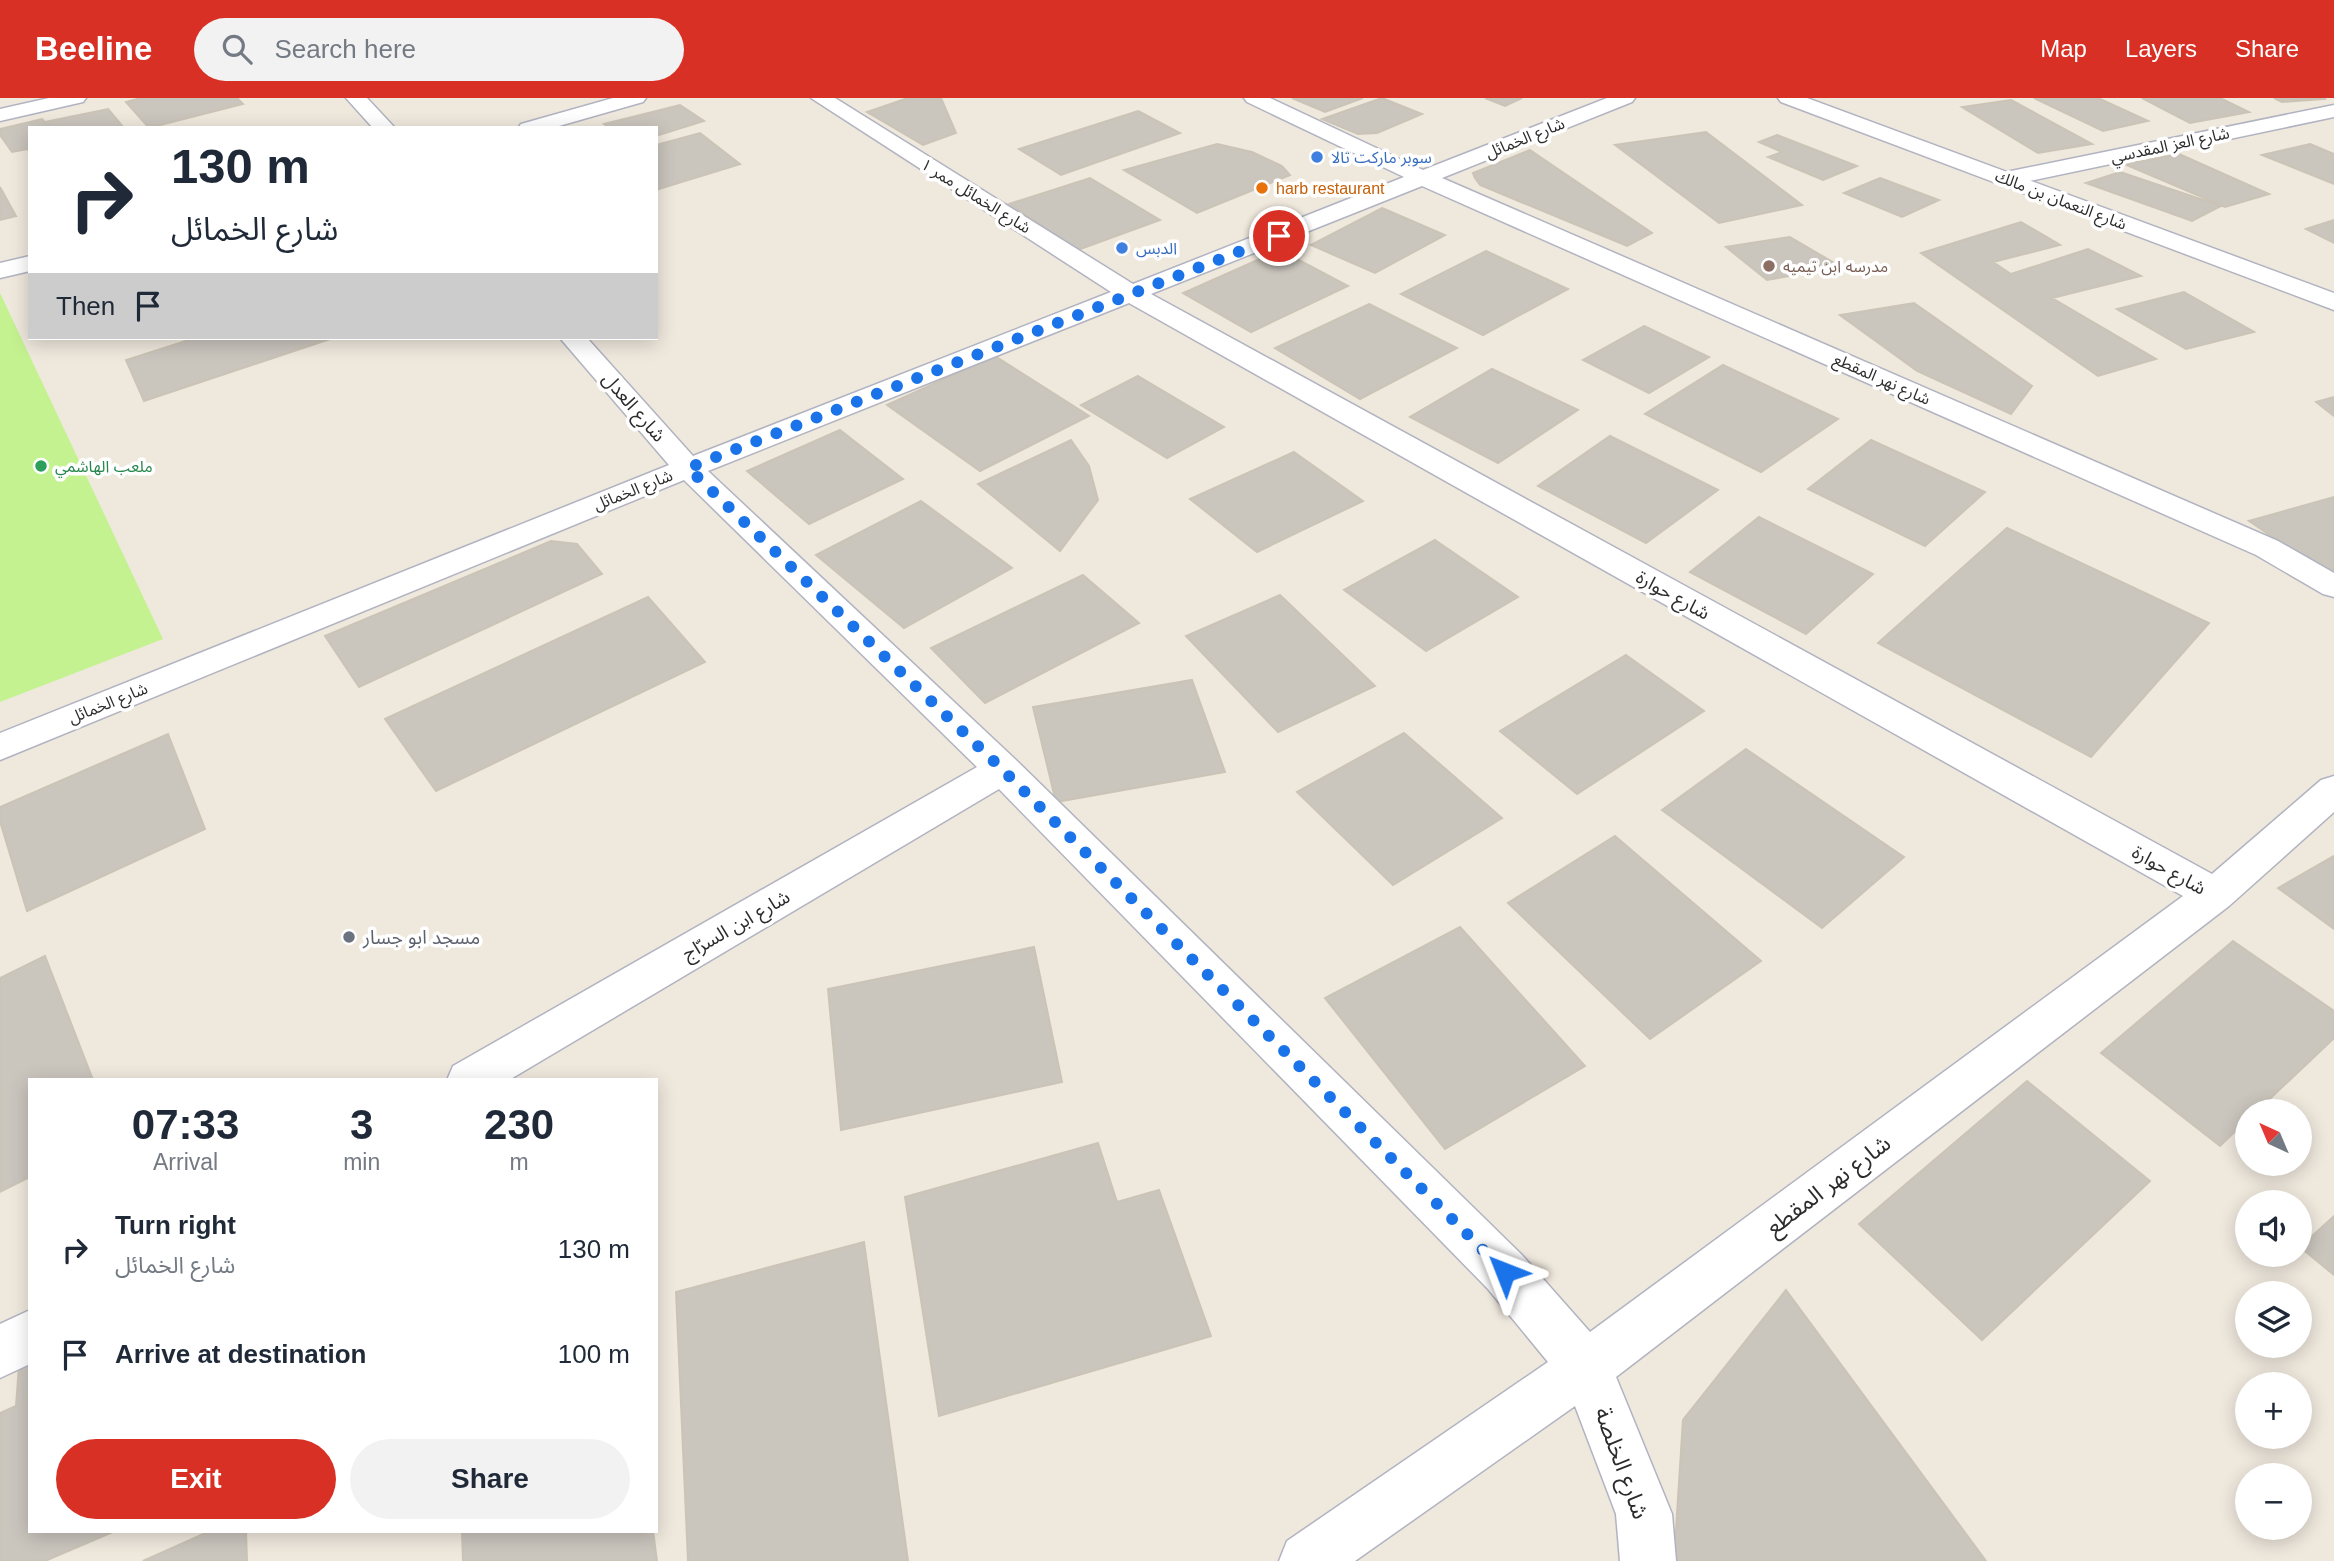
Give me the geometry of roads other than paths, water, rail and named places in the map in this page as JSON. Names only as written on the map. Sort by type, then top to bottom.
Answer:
[{"type":"street","points":[[0,116],[76,98]]},
{"type":"street","points":[[356,98],[383,126]]},
{"type":"street","points":[[535,126],[636,98]]},
{"type":"street","name":"شارع الخمائل ممر ١","points":[[821,98],[1132,294]]},
{"type":"street","points":[[1255,98],[1425,178]]},
{"type":"street","name":"شارع الخمائل","points":[[0,747],[688,468],[1625,98]]},
{"type":"street","name":"شارع النعمان بن مالك","points":[[1788,98],[2334,302]]},
{"type":"street","name":"شارع العز المقدسي","points":[[2006,180],[2334,111]]},
{"type":"street","name":"شارع نهر المقطع","points":[[1425,178],[2267,548],[2334,587]]},
{"type":"street","points":[[0,271],[28,264]]},
{"type":"street","name":"شارع حوارة","points":[[1132,294],[2215,895]]},
{"type":"street","name":"شارع العدل","points":[[575,340],[688,468],[1003,770],[1505,1272],[1586,1367]]},
{"type":"street","name":"شارع ابن السرّاج","points":[[472,1078],[1003,770]]},
{"type":"street","name":"شارع نهر المقطع","points":[[1307,1561],[1586,1367],[2215,895],[2334,790]]},
{"type":"street","points":[[0,1352],[28,1336]]},
{"type":"street","name":"شارع الخلصة","points":[[1586,1367],[1644,1514],[1648,1561]]},
{"type":"place","name":"سوبر ماركت تالا","points":[[1317,157]]},
{"type":"place","name":"harb restaurant","points":[[1262,188]]},
{"type":"place","name":"الدبس","points":[[1122,248]]},
{"type":"place","name":"مدرسه ابن تيميه","points":[[1769,266]]},
{"type":"place","name":"ملعب الهاشمي","points":[[41,466]]},
{"type":"place","name":"مسجد ابو جسار","points":[[349,937]]}]
